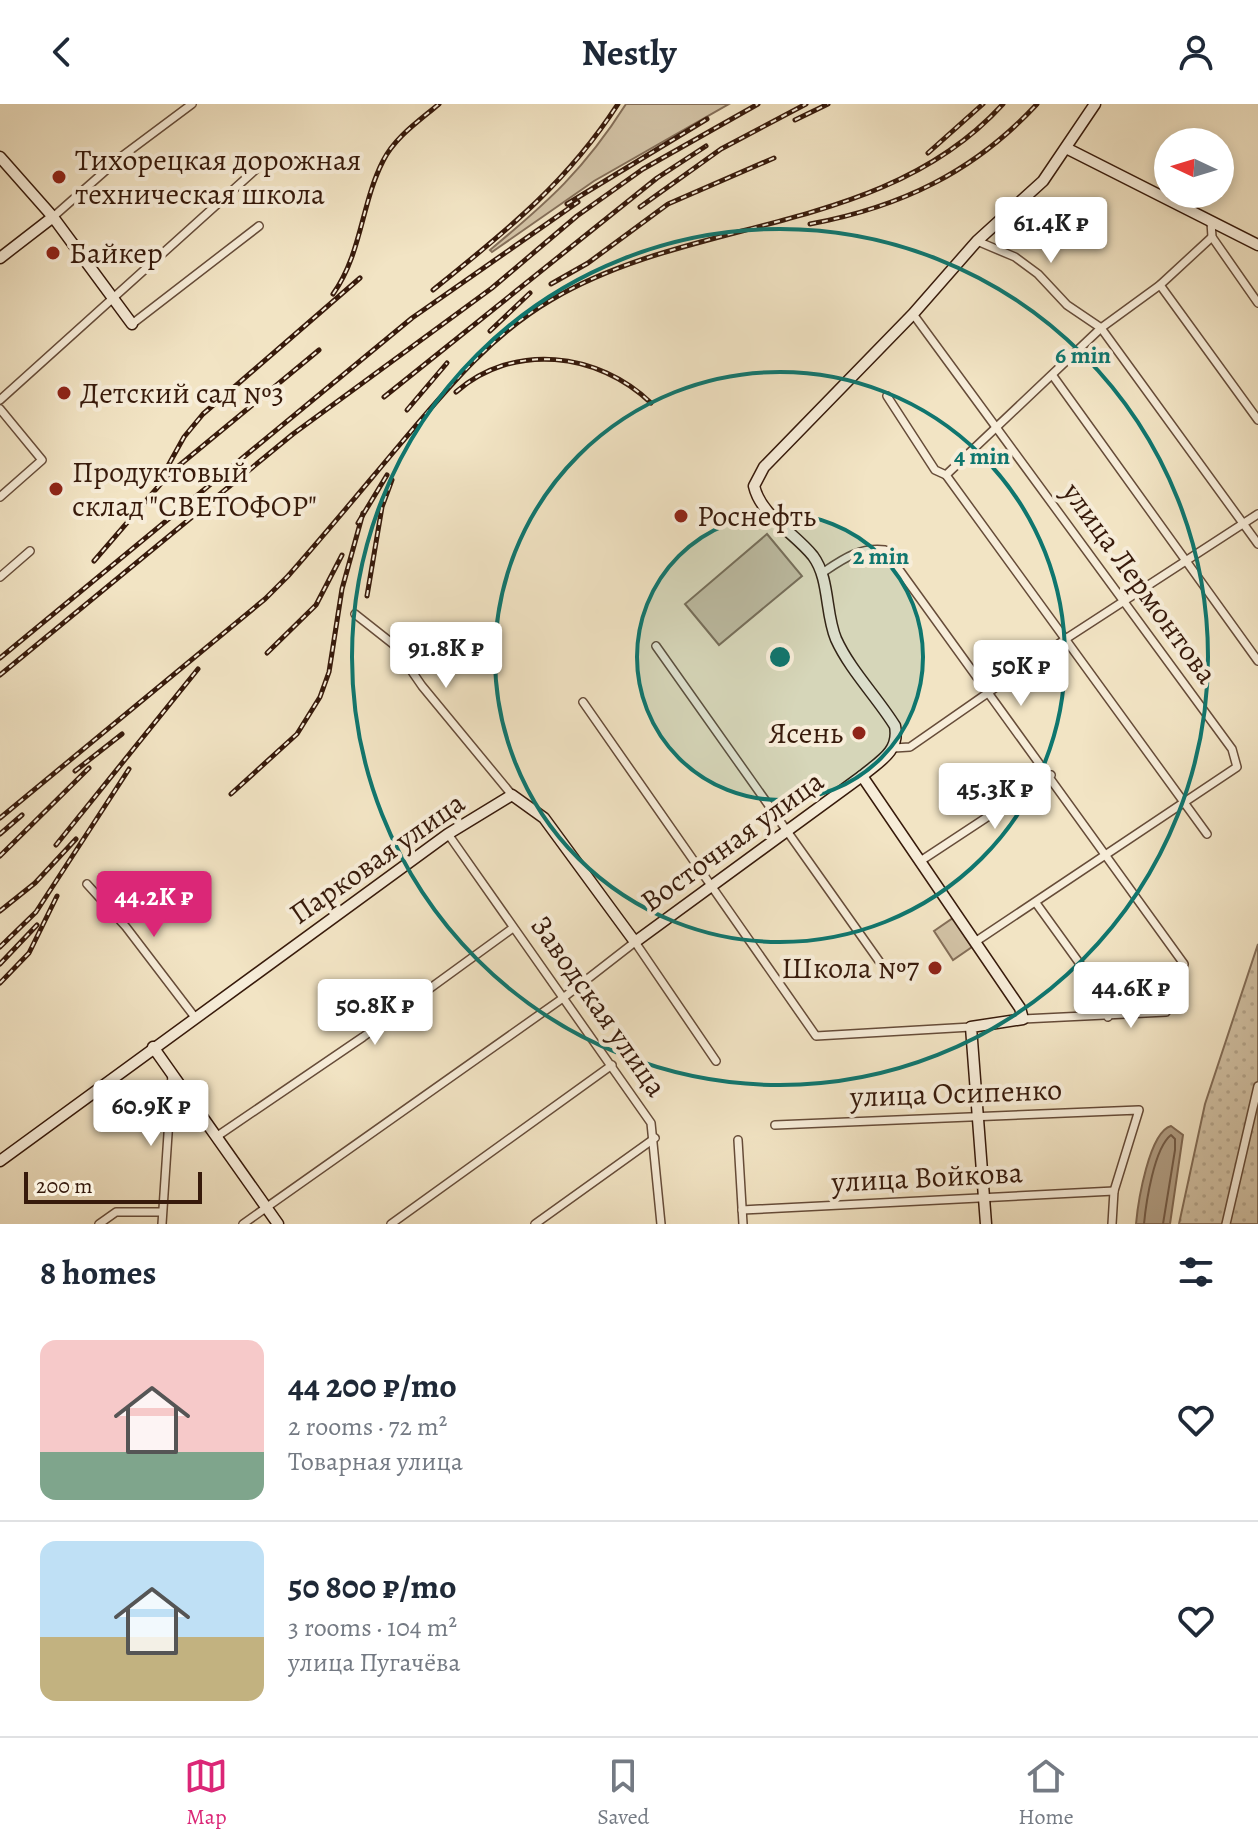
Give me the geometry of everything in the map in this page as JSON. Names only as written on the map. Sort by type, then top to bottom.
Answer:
[{"type":"main road","points":[[894,748],[897,739],[895,726],[837,641],[828,617],[822,573],[813,556],[761,504],[754,486],[764,467],[913,314],[977,241],[1032,192],[1068,149],[1095,104]]},
{"type":"main road","points":[[1068,149],[1258,245]]},
{"type":"main road","points":[[0,157],[53,217],[132,324]]},
{"type":"main road","points":[[0,258],[53,217]]},
{"type":"main road","name":"Восточная улица","points":[[635,942],[862,776],[894,748]]},
{"type":"main road","points":[[862,776],[1019,1004],[1023,1019],[971,1027],[986,1224]]},
{"type":"main road","points":[[512,795],[544,818],[635,942]]},
{"type":"main road","name":"Парковая улица","points":[[0,1161],[194,1016],[448,834],[512,795]]},
{"type":"main road","points":[[153,1047],[278,1224]]},
{"type":"street","points":[[53,217],[121,157],[192,104]]},
{"type":"street","points":[[0,400],[264,162]]},
{"type":"street","points":[[1211,222],[1212,237],[1258,303]]},
{"type":"street","points":[[132,324],[259,226]]},
{"type":"street","points":[[946,475],[1101,328],[1160,285],[1212,237]]},
{"type":"street","points":[[977,241],[1027,266],[1067,305],[1101,328],[1258,544]]},
{"type":"street","points":[[1160,285],[1258,420]]},
{"type":"street","name":"улица Лермонтова","points":[[913,314],[1232,749],[1237,767],[1185,801]]},
{"type":"street","points":[[1053,376],[1258,661]]},
{"type":"street","points":[[887,396],[935,470],[946,475],[1207,834]]},
{"type":"street","points":[[0,409],[42,460],[0,497]]},
{"type":"street","name":"Восточная улица","points":[[894,748],[910,747],[1064,640],[1186,564],[1258,514]]},
{"type":"street","points":[[822,573],[849,555],[869,548],[885,550],[1051,775],[1184,964],[1175,998],[1166,1012],[1023,1019]]},
{"type":"street","points":[[1,573],[30,551]]},
{"type":"street","points":[[355,614],[393,644],[422,686],[512,795]]},
{"type":"street","points":[[656,646],[879,961]]},
{"type":"street","points":[[583,702],[710,889],[816,1036],[971,1027]]},
{"type":"street","points":[[922,860],[1051,775]]},
{"type":"street","points":[[975,942],[1185,801]]},
{"type":"street","name":"Заводская улица","points":[[448,834],[651,1123],[655,1138],[661,1224]]},
{"type":"street","points":[[87,884],[126,927],[194,1016]]},
{"type":"street","points":[[1036,903],[1106,1000],[1108,1017]]},
{"type":"street","points":[[216,1137],[363,1037],[513,928]]},
{"type":"street","points":[[635,942],[716,1061]]},
{"type":"street","name":"Восточная улица","points":[[243,1224],[563,998],[635,942]]},
{"type":"street","points":[[391,1224],[612,1065]]},
{"type":"street","points":[[162,1224],[172,1074]]},
{"type":"street","points":[[1226,1224],[1258,1086]]},
{"type":"street","name":"улица Осипенко","points":[[775,1125],[1139,1110],[1114,1191]]},
{"type":"street","points":[[535,1224],[655,1138]]},
{"type":"street","points":[[738,1140],[743,1224]]},
{"type":"street","points":[[1112,1224],[1114,1191]]},
{"type":"street","name":"улица Войкова","points":[[742,1210],[1114,1191]]},
{"type":"street","points":[[99,1224],[116,1212],[162,1212]]},
{"type":"shaded area","points":[[626,104],[729,104],[594,181],[492,252],[490,250],[548,200],[580,166]]},
{"type":"shaded area","points":[[767,534],[802,576],[719,645],[685,604]]},
{"type":"shaded area","points":[[953,918],[972,947],[953,960],[934,931]]},
{"type":"shaded area","points":[[1258,944],[1258,1224],[1179,1224],[1205,1104]]},
{"type":"water","points":[[1171,1126],[1183,1135],[1170,1224],[1136,1224],[1151,1154],[1163,1131]]},
{"type":"railway","points":[[333,294],[350,262],[370,194],[388,152],[439,104]]},
{"type":"railway","points":[[433,290],[510,226],[556,182],[618,104]]},
{"type":"railway","points":[[0,675],[293,434],[492,288],[577,216],[643,169],[758,104]]},
{"type":"railway","points":[[640,207],[721,149],[806,104]]},
{"type":"railway","points":[[795,120],[828,104]]},
{"type":"railway","points":[[928,153],[983,104]]},
{"type":"railway","points":[[0,818],[265,599],[303,559],[453,383],[489,346],[529,314],[607,273],[666,252],[846,201],[902,178],[955,147],[1003,104]]},
{"type":"railway","points":[[810,224],[875,208],[934,183],[988,149],[1037,104]]},
{"type":"railway","points":[[567,204],[707,119]]},
{"type":"railway","points":[[384,397],[657,178],[706,146]]},
{"type":"railway","points":[[551,284],[588,263],[668,204],[774,158]]},
{"type":"railway","points":[[0,658],[412,318],[578,202]]},
{"type":"railway","points":[[164,473],[184,437],[203,414],[360,278]]},
{"type":"railway","points":[[490,331],[530,293]]},
{"type":"railway","points":[[94,561],[170,473],[319,350]]},
{"type":"railway","points":[[456,392],[479,376],[503,365],[529,360],[555,360],[581,364],[606,373],[630,386],[651,403]]},
{"type":"railway","points":[[407,410],[447,363]]},
{"type":"railway","points":[[358,523],[387,475]]},
{"type":"railway","points":[[367,596],[382,507],[392,480]]},
{"type":"railway","points":[[231,794],[297,734],[320,697],[329,672],[342,589],[363,513]]},
{"type":"railway","points":[[267,653],[316,605],[342,555]]},
{"type":"railway","points":[[56,845],[198,669]]},
{"type":"railway","points":[[75,771],[122,734]]},
{"type":"railway","points":[[0,856],[89,768]]},
{"type":"railway","points":[[0,947],[36,912],[129,769]]},
{"type":"railway","points":[[0,834],[22,815]]},
{"type":"railway","points":[[0,911],[35,883],[76,839]]},
{"type":"railway","points":[[0,983],[29,953],[57,896]]},
{"type":"railway","points":[[0,964],[37,925]]},
{"type":"place","name":"Тихорецкая дорожная техническая школа","points":[[59,177]]},
{"type":"place","name":"Байкер","points":[[53,253]]},
{"type":"place","name":"Детский сад №3","points":[[64,393]]},
{"type":"place","name":"Продуктовый склад \"СВЕТОФОР\"","points":[[56,489]]},
{"type":"place","name":"Роснефть","points":[[681,516]]},
{"type":"place","name":"Ясень","points":[[859,733]]},
{"type":"place","name":"Школа №7","points":[[935,968]]}]
